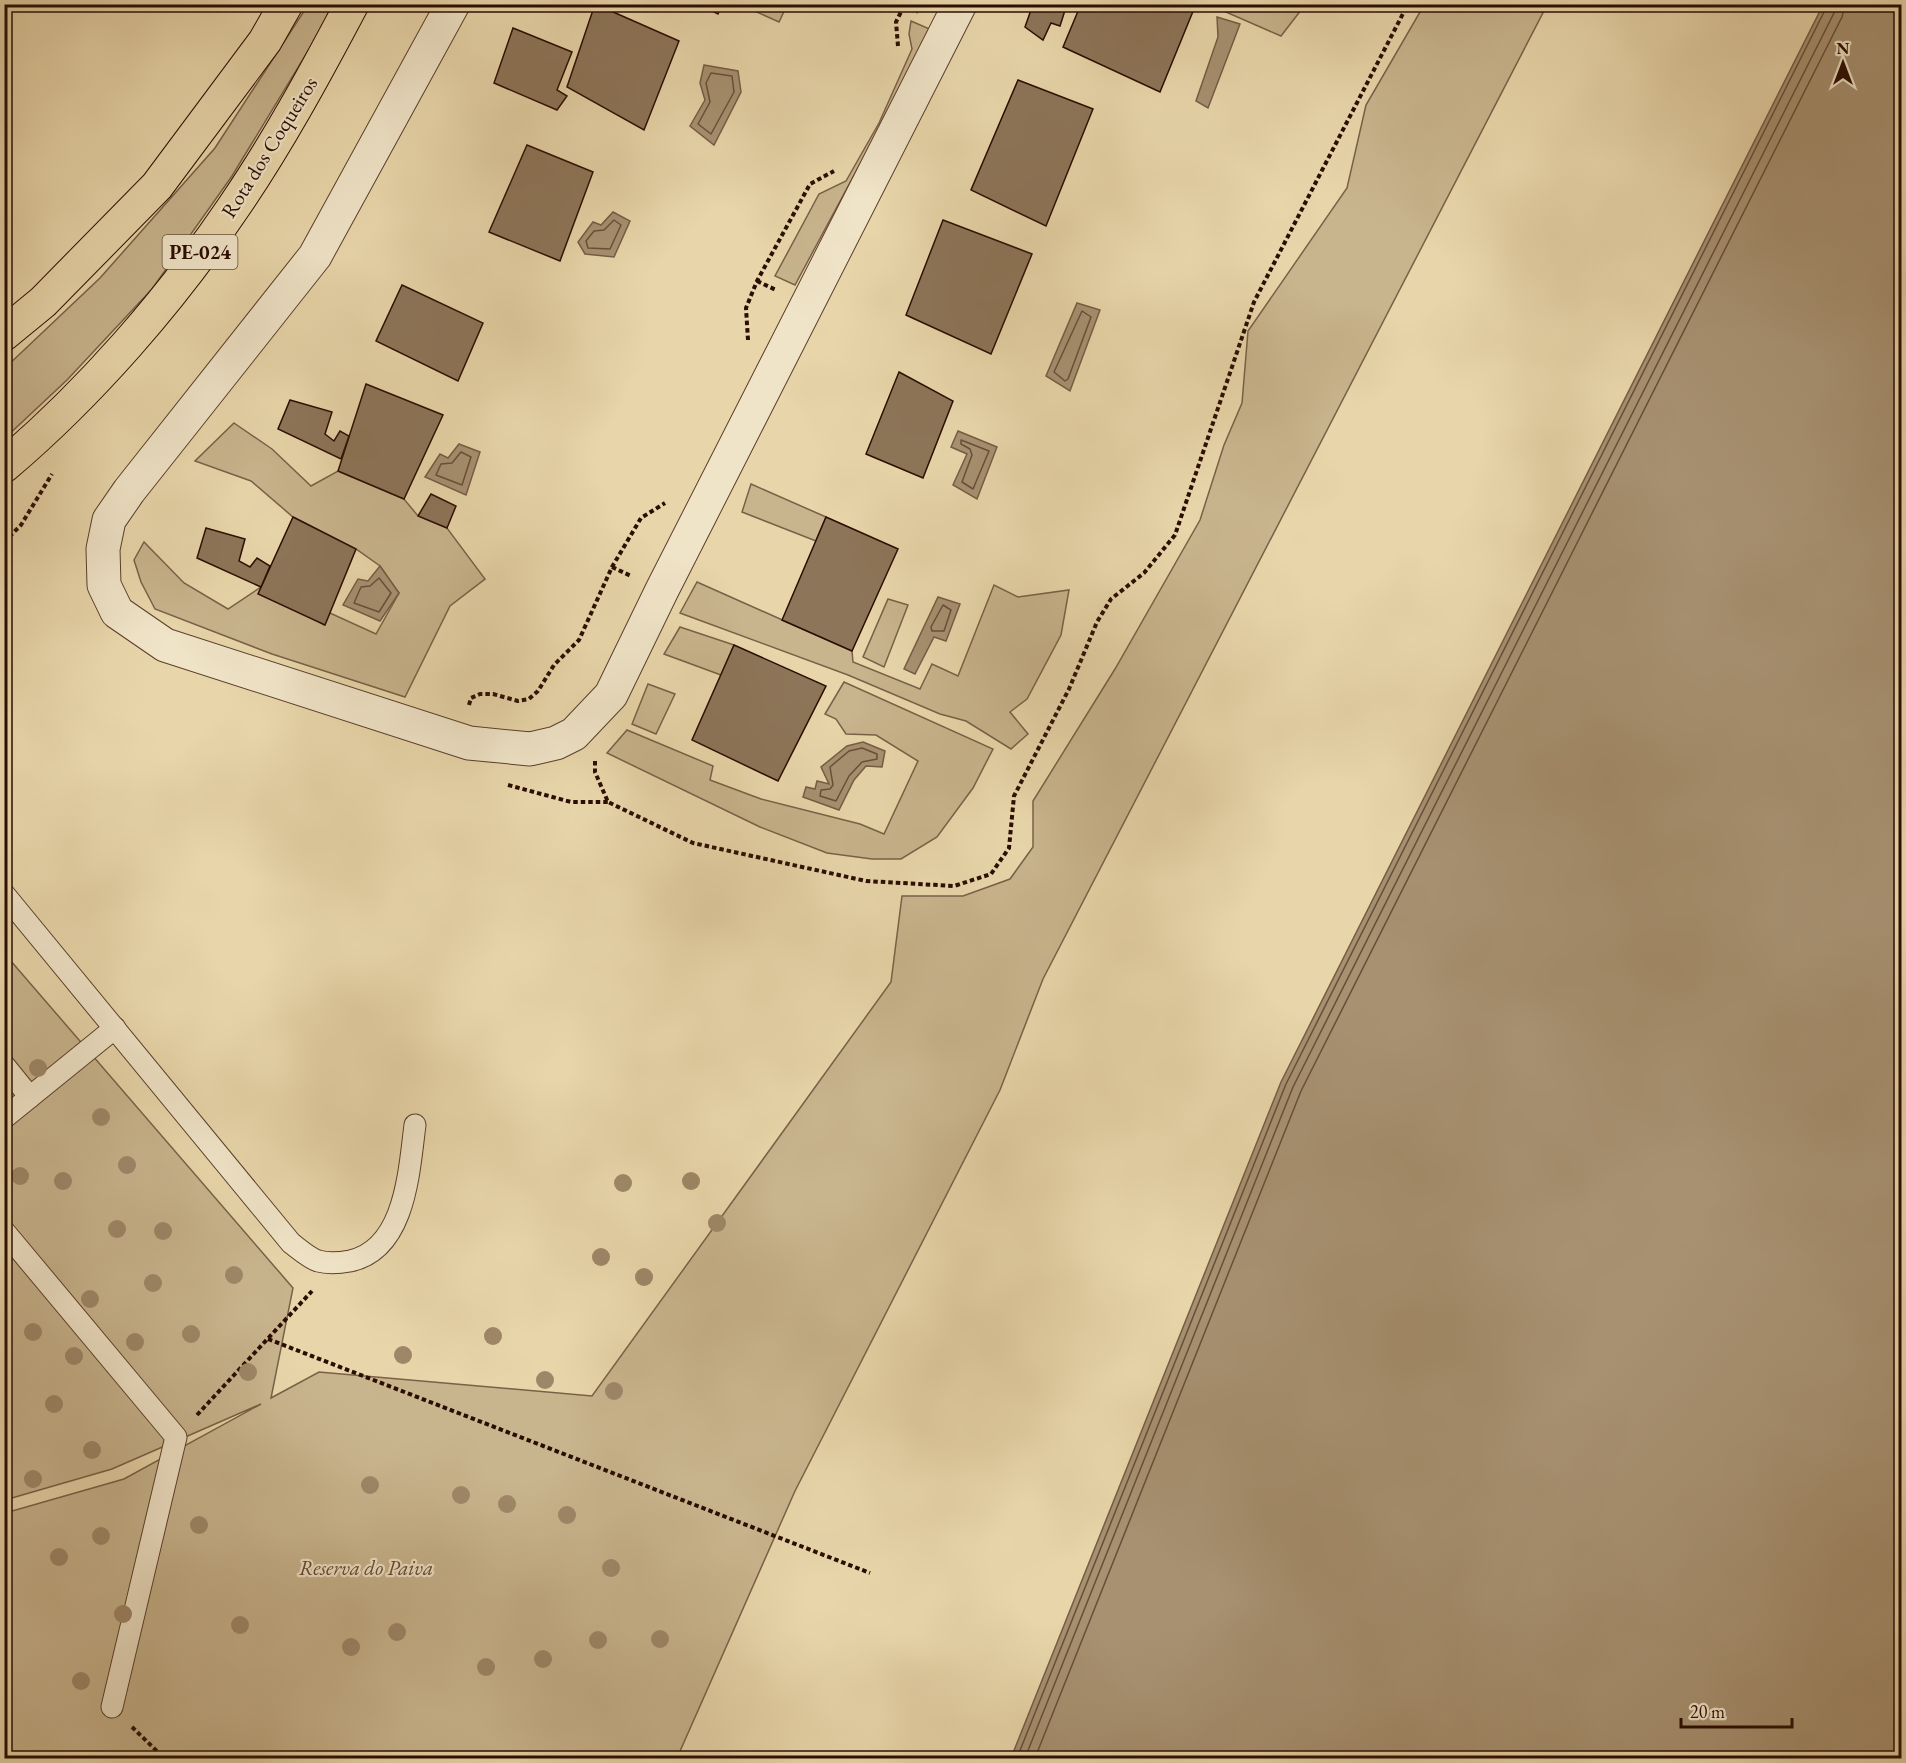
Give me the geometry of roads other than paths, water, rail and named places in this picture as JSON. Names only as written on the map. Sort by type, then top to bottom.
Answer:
[{"type":"main road","points":[[4,334],[43,302],[157,186],[265,41],[286,4]]},
{"type":"main road","name":"Rota dos Coqueiros","points":[[4,466],[34,441],[150,318],[171,291],[233,208],[308,86],[352,4]]},
{"type":"street","points":[[453,4],[315,256],[129,491],[110,520],[103,549],[104,585],[117,612],[165,645],[469,743],[530,749],[556,743],[574,734],[611,695],[960,4]]},
{"type":"lane","points":[[4,894],[291,1243],[317,1261],[337,1264],[362,1258],[381,1243],[400,1210],[415,1125]]},
{"type":"lane","points":[[4,1118],[115,1028]]},
{"type":"lane","points":[[4,1065],[30,1097]]},
{"type":"lane","points":[[4,1231],[176,1437],[112,1707]]},
{"type":"water","points":[[1823,5],[1902,5],[1901,1758],[1011,1758],[1281,1082]]},
{"type":"water","points":[[1217,17],[1240,24],[1208,108],[1196,101],[1218,37]]},
{"type":"water","points":[[704,65],[738,71],[741,92],[714,145],[690,126],[705,100],[700,83]]},
{"type":"water","points":[[613,212],[630,221],[614,257],[585,254],[578,242],[593,222],[601,225]]},
{"type":"water","points":[[1077,303],[1100,310],[1070,391],[1046,376]]},
{"type":"water","points":[[958,431],[997,447],[977,499],[953,485],[967,454],[951,447]]},
{"type":"water","points":[[459,444],[480,452],[466,495],[425,477],[440,454],[448,458]]},
{"type":"water","points":[[380,566],[399,593],[380,621],[343,605],[358,579],[368,581]]},
{"type":"water","points":[[938,597],[960,604],[946,641],[934,637],[915,674],[904,669]]},
{"type":"water","points":[[863,742],[885,751],[882,767],[866,766],[854,780],[839,810],[803,797],[806,787],[815,789],[817,781],[829,784],[821,767],[847,746]]},
{"type":"park label","name":"Reserva do Paiva","points":[[366,1567]]}]
